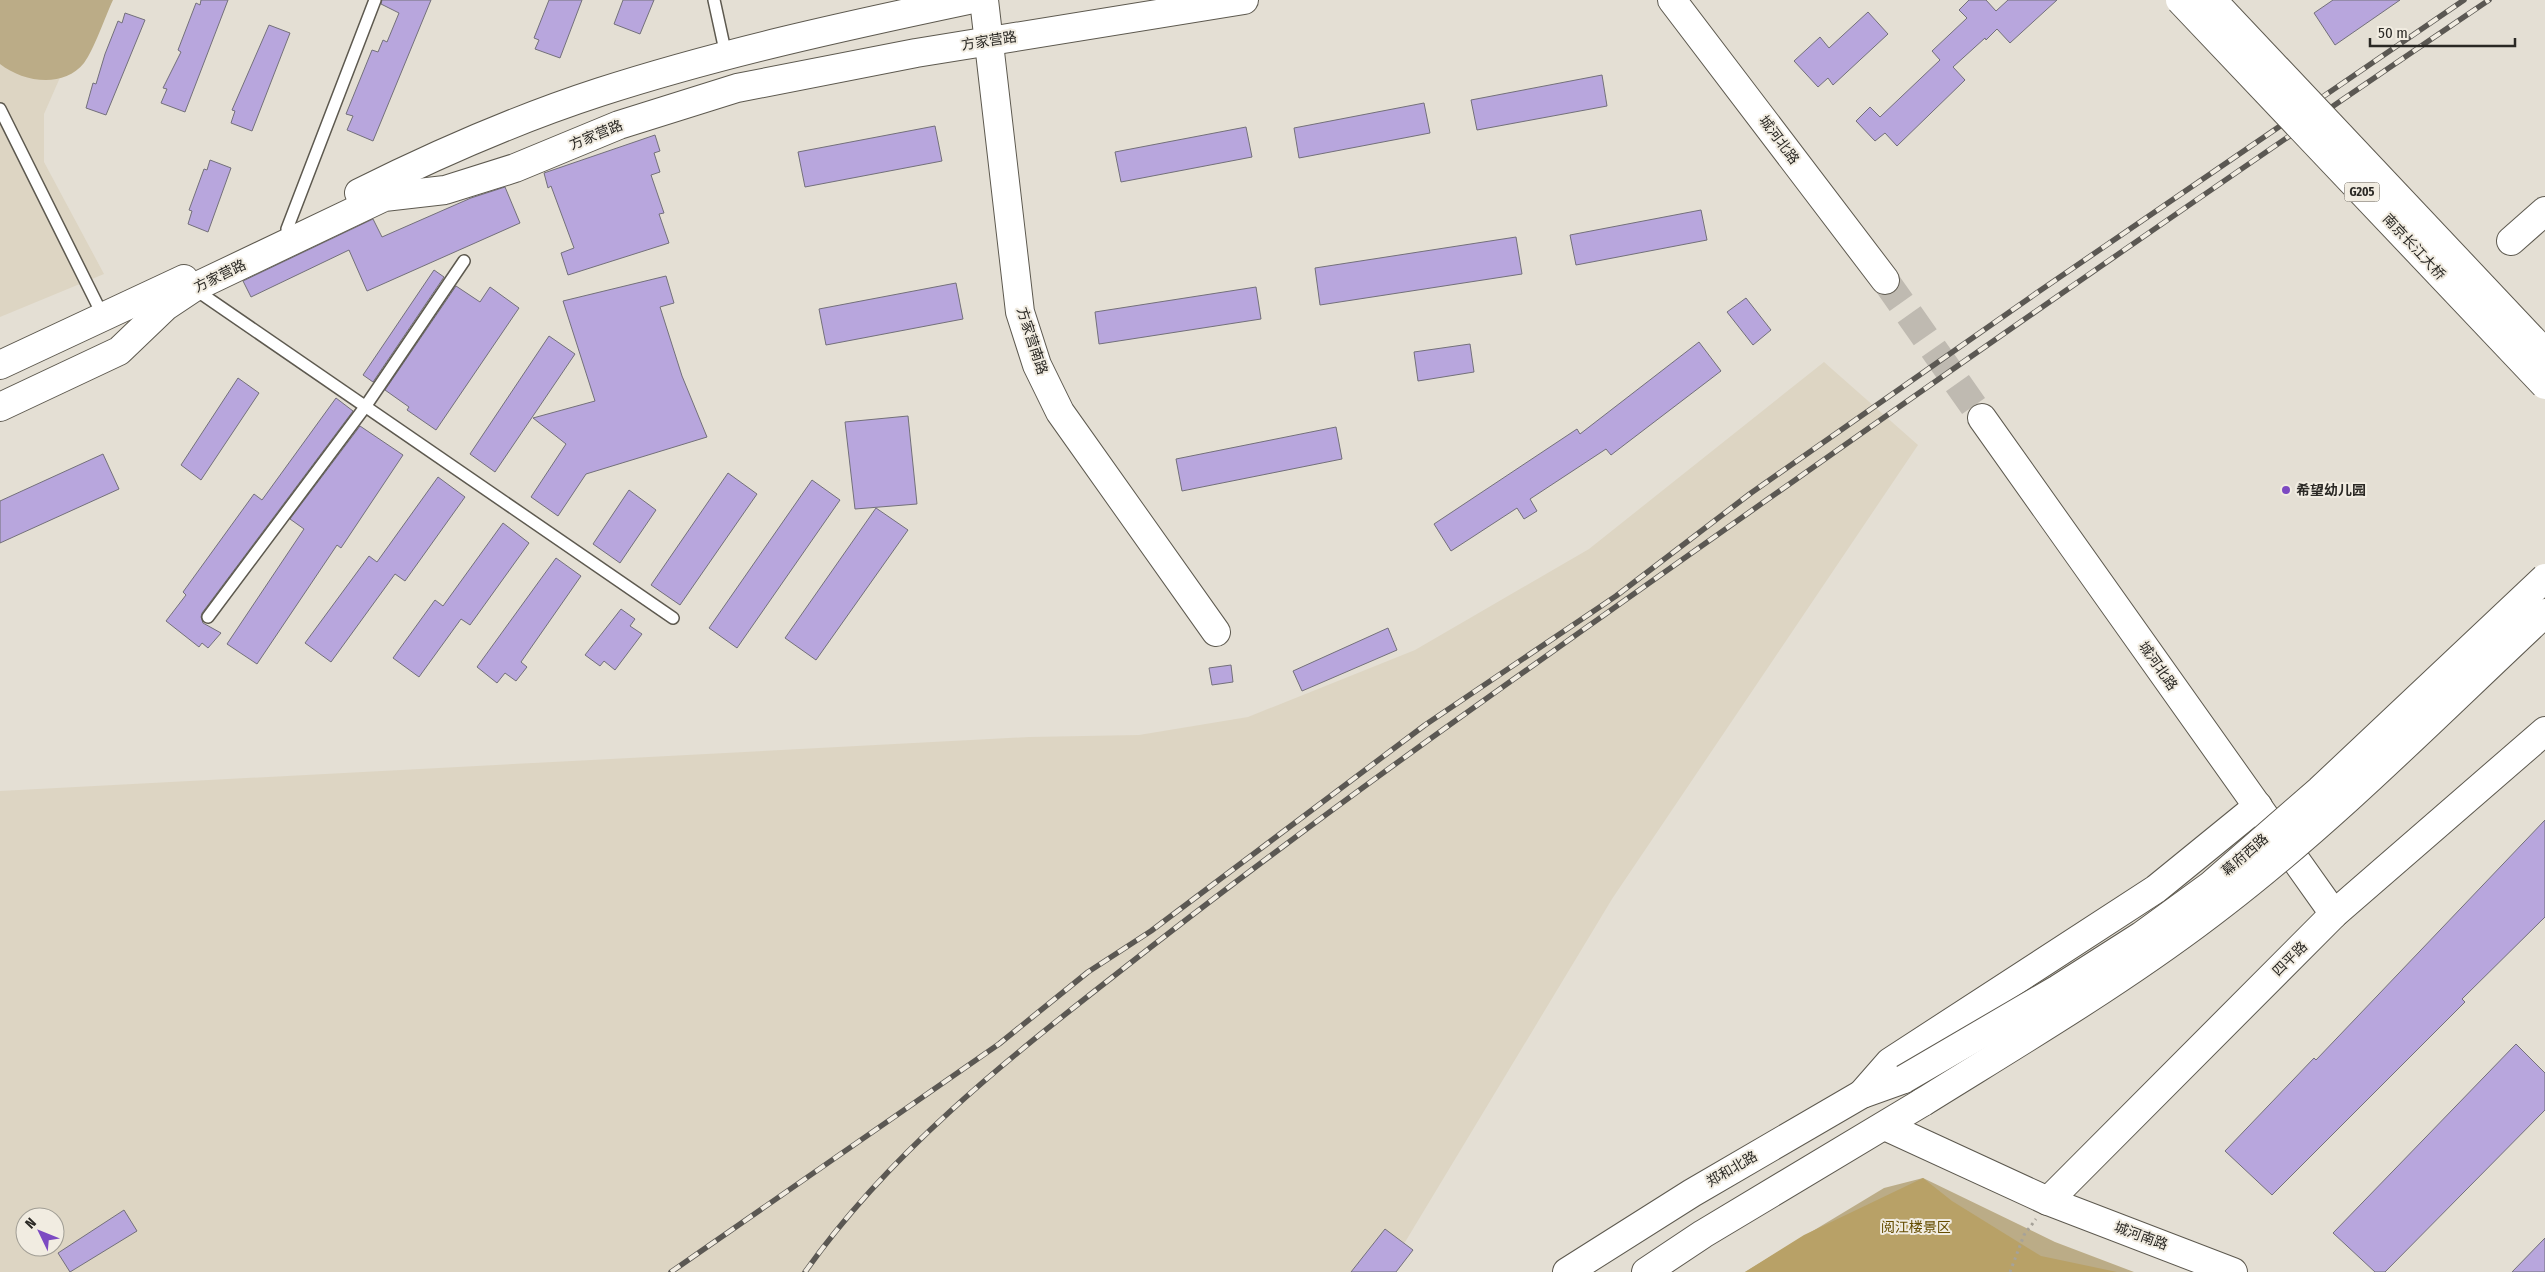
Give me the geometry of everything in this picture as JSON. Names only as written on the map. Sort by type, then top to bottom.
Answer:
[{"type":"main road","name":"方家营路","points":[[0,407],[119,350],[188,284],[287,229],[433,156],[600,92],[726,55],[968,0]]},
{"type":"main road","name":"方家营南路","points":[[984,0],[1020,312],[1037,365],[1060,412],[1216,632]]},
{"type":"main road","name":"方家营路","points":[[0,365],[103,316],[188,284],[384,196],[445,190],[516,168],[619,125],[737,88],[988,41],[1244,0]]},
{"type":"main road","name":"城河北路","points":[[1672,0],[1885,280]]},
{"type":"main road","name":"南京长江大桥","points":[[2180,0],[2545,385]]},
{"type":"main road","name":"南京长江大桥","points":[[2212,0],[2545,353]]},
{"type":"main road","points":[[2511,241],[2545,210]]},
{"type":"main road","name":"城河北路","points":[[1982,418],[2334,914]]},
{"type":"main road","name":"幕府西路","points":[[1904,1079],[2058,989],[2141,936],[2211,886],[2320,790],[2545,578]]},
{"type":"main road","name":"幕府西路","points":[[1884,1126],[2072,1009],[2158,952],[2224,904],[2338,806],[2545,613]]},
{"type":"main road","name":"四平路","points":[[2048,1201],[2334,914],[2545,731]]},
{"type":"main road","points":[[1862,1094],[1890,1062],[2156,889],[2258,806]]},
{"type":"main road","name":"郑和北路","points":[[1567,1272],[1692,1193],[1862,1094],[1904,1079]]},
{"type":"main road","points":[[1646,1272],[1702,1234],[1884,1126]]},
{"type":"main road","name":"城河南路","points":[[1884,1126],[2048,1201],[2233,1272]]},
{"type":"lane","points":[[287,229],[375,0]]},
{"type":"lane","points":[[714,0],[726,55]]},
{"type":"lane","points":[[0,109],[103,316]]},
{"type":"lane","points":[[208,617],[365,407],[464,260]]},
{"type":"lane","points":[[188,284],[673,618]]},
{"type":"path","points":[[2010,1272],[2024,1235]]},
{"type":"shaded area","points":[[0,0],[94,0],[44,114],[44,162],[104,274],[0,317]]},
{"type":"shaded area","points":[[1824,362],[1918,445],[1612,899],[1387,1272],[0,1272],[0,791],[1029,737],[1139,735],[1248,717],[1415,650],[1589,549]]},
{"type":"shaded area","name":"阅江楼景区","points":[[1923,1178],[1952,1201],[2041,1256],[2117,1272],[1745,1272],[1804,1235]]},
{"type":"green space","points":[[0,0],[113,0],[84,63],[65,77],[43,80],[20,75],[0,64]]},
{"type":"green space","name":"阅江楼景区","points":[[1923,1178],[2055,1242],[2134,1272],[1745,1272],[1884,1188]]},
{"type":"building","points":[[201,0],[228,0],[185,112],[161,103],[167,89],[163,88],[181,52],[178,50],[196,3],[200,5]]},
{"type":"building","points":[[382,0],[431,0],[373,141],[347,130],[353,116],[346,114],[372,50],[378,52],[383,40],[387,42],[399,13],[381,4]]},
{"type":"building","points":[[549,0],[582,0],[560,58],[535,49],[539,40],[534,38]]},
{"type":"building","points":[[623,0],[654,0],[640,34],[614,24]]},
{"type":"building","points":[[1969,0],[1986,0],[1996,11],[2008,0],[2057,0],[2010,43],[1997,29],[1953,67],[1965,80],[1897,146],[1885,133],[1875,141],[1856,121],[1870,107],[1880,117],[1940,60],[1932,51],[1967,18],[1959,10]]},
{"type":"building","points":[[2333,0],[2400,0],[2335,45],[2314,13]]},
{"type":"building","points":[[1868,12],[1888,34],[1833,85],[1828,78],[1818,87],[1794,61],[1820,37],[1829,48]]},
{"type":"building","points":[[125,13],[145,20],[106,115],[86,108],[93,83],[96,84],[118,21],[122,23]]},
{"type":"building","points":[[269,25],[290,33],[252,131],[231,123],[235,111],[232,110]]},
{"type":"building","points":[[1602,75],[1607,106],[1477,130],[1471,100]]},
{"type":"building","points":[[1424,103],[1430,133],[1299,158],[1294,128]]},
{"type":"building","points":[[935,126],[942,161],[805,187],[798,152]]},
{"type":"building","points":[[1246,127],[1252,157],[1121,182],[1115,152]]},
{"type":"building","points":[[655,135],[660,151],[654,153],[660,172],[651,175],[664,213],[659,214],[669,243],[568,275],[561,253],[574,248],[551,186],[548,188],[544,173]]},
{"type":"building","points":[[210,160],[231,168],[208,232],[188,224],[192,211],[189,210],[204,169],[207,170]]},
{"type":"building","points":[[505,187],[520,223],[367,291],[349,250],[251,297],[243,281],[373,219],[382,237],[471,198]]},
{"type":"building","points":[[1701,210],[1707,240],[1576,265],[1570,235]]},
{"type":"building","points":[[1516,237],[1522,274],[1320,305],[1315,268]]},
{"type":"building","points":[[434,270],[444,277],[373,382],[363,375]]},
{"type":"building","points":[[666,276],[674,303],[660,307],[682,376],[707,437],[586,474],[558,516],[531,497],[566,444],[533,418],[595,401],[563,301]]},
{"type":"building","points":[[956,283],[963,319],[826,345],[819,309]]},
{"type":"building","points":[[456,286],[480,302],[490,287],[519,308],[436,430],[407,410],[409,407],[385,390]]},
{"type":"building","points":[[1256,287],[1261,319],[1099,344],[1095,312]]},
{"type":"building","points":[[1746,298],[1771,330],[1753,345],[1727,312]]},
{"type":"building","points":[[549,336],[575,354],[495,472],[470,454]]},
{"type":"building","points":[[1699,342],[1721,371],[1611,455],[1606,449],[1530,499],[1537,511],[1524,519],[1517,508],[1451,551],[1434,524],[1577,429],[1580,434]]},
{"type":"building","points":[[1470,344],[1474,372],[1418,381],[1414,352]]},
{"type":"building","points":[[238,378],[259,393],[201,480],[181,465]]},
{"type":"building","points":[[336,398],[353,411],[202,613],[203,623],[221,633],[208,648],[202,643],[199,647],[166,621],[186,595],[183,592],[254,494],[262,500]]},
{"type":"building","points":[[908,416],[917,504],[855,509],[845,422]]},
{"type":"building","points":[[360,426],[403,455],[341,548],[337,545],[257,664],[227,644],[304,529],[290,519]]},
{"type":"building","points":[[1336,427],[1342,459],[1182,491],[1176,459]]},
{"type":"building","points":[[103,454],[119,489],[0,543],[0,501]]},
{"type":"building","points":[[728,473],[757,494],[680,605],[651,585]]},
{"type":"building","points":[[438,477],[465,497],[405,581],[395,574],[331,662],[305,643],[369,556],[377,562]]},
{"type":"building","points":[[812,480],[840,500],[737,648],[709,628]]},
{"type":"building","points":[[629,490],[656,510],[620,563],[593,544]]},
{"type":"building","points":[[876,508],[908,530],[816,660],[785,638]]},
{"type":"building","points":[[503,523],[529,543],[470,625],[461,619],[419,677],[393,658],[435,600],[443,606]]},
{"type":"building","points":[[556,558],[581,576],[521,662],[527,667],[516,681],[505,673],[497,683],[477,667]]},
{"type":"building","points":[[621,609],[635,619],[630,626],[642,634],[615,670],[604,661],[600,666],[585,655]]},
{"type":"building","points":[[1388,628],[1397,650],[1302,691],[1293,671]]},
{"type":"building","points":[[1231,665],[1233,682],[1212,685],[1209,668]]},
{"type":"building","points":[[2545,820],[2545,917],[2462,999],[2465,1002],[2272,1195],[2225,1151],[2314,1058],[2316,1060]]},
{"type":"building","points":[[2516,1044],[2545,1073],[2545,1110],[2385,1272],[2375,1272],[2333,1233]]},
{"type":"building","points":[[124,1210],[137,1231],[70,1272],[61,1257],[65,1257],[65,1248]]},
{"type":"building","points":[[1385,1229],[1413,1250],[1396,1272],[1351,1272]]},
{"type":"building","points":[[2545,1238],[2545,1272],[2512,1272]]},
{"type":"tunnel","points":[[1885,280],[1982,418]]},
{"type":"railway","points":[[671,1272],[999,1044],[1088,972],[1151,931],[1425,725],[1616,596],[1751,493],[2038,292],[2464,0]]},
{"type":"railway","points":[[805,1272],[873,1187],[951,1111],[1076,1006],[1248,872],[1469,711],[1849,442],[2232,175],[2489,0]]},
{"type":"place","name":"希望幼儿园","points":[[2286,490]]}]
